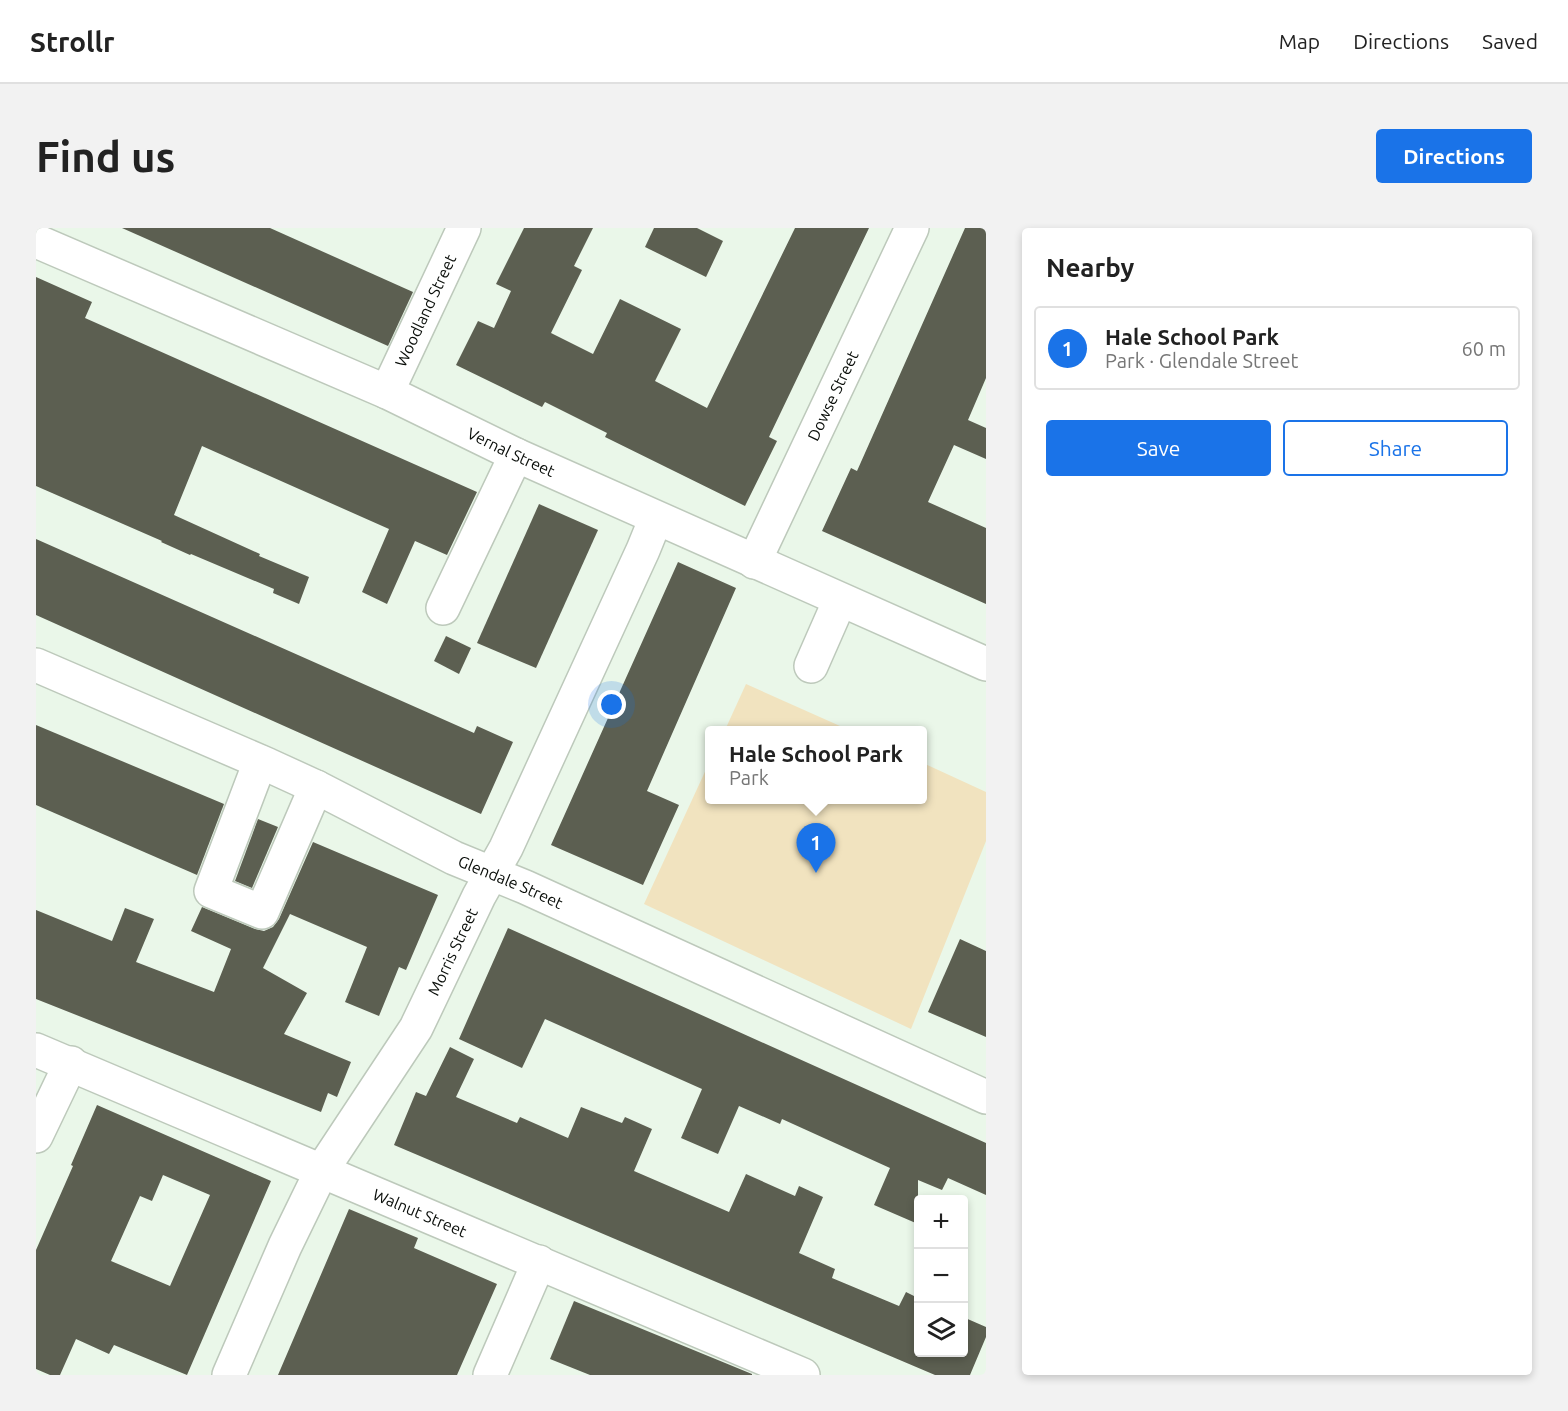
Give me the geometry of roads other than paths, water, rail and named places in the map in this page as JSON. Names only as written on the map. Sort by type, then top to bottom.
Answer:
[{"type":"street","name":"Woodland Street","points":[[387,393],[464,228]]},
{"type":"street","name":"Dowse Street","points":[[754,562],[912,228]]},
{"type":"street","name":"Vernal Street","points":[[36,241],[387,393],[516,455],[986,664]]},
{"type":"street","points":[[443,608],[516,455]]},
{"type":"street","name":"Morris Street","points":[[229,1375],[285,1246],[322,1170],[417,1028],[506,848],[634,572],[656,518]]},
{"type":"street","points":[[811,666],[840,600]]},
{"type":"street","name":"Glendale Street","points":[[36,665],[316,787],[454,858],[605,923],[986,1097]]},
{"type":"street","points":[[260,762],[211,891],[262,912],[316,787]]},
{"type":"street","name":"Walnut Street","points":[[36,1050],[539,1262],[767,1368],[803,1375]]},
{"type":"street","points":[[36,1136],[71,1063]]},
{"type":"street","points":[[490,1375],[539,1262]]},
{"type":"place","name":"Hale School Park","points":[[816,873]]}]
